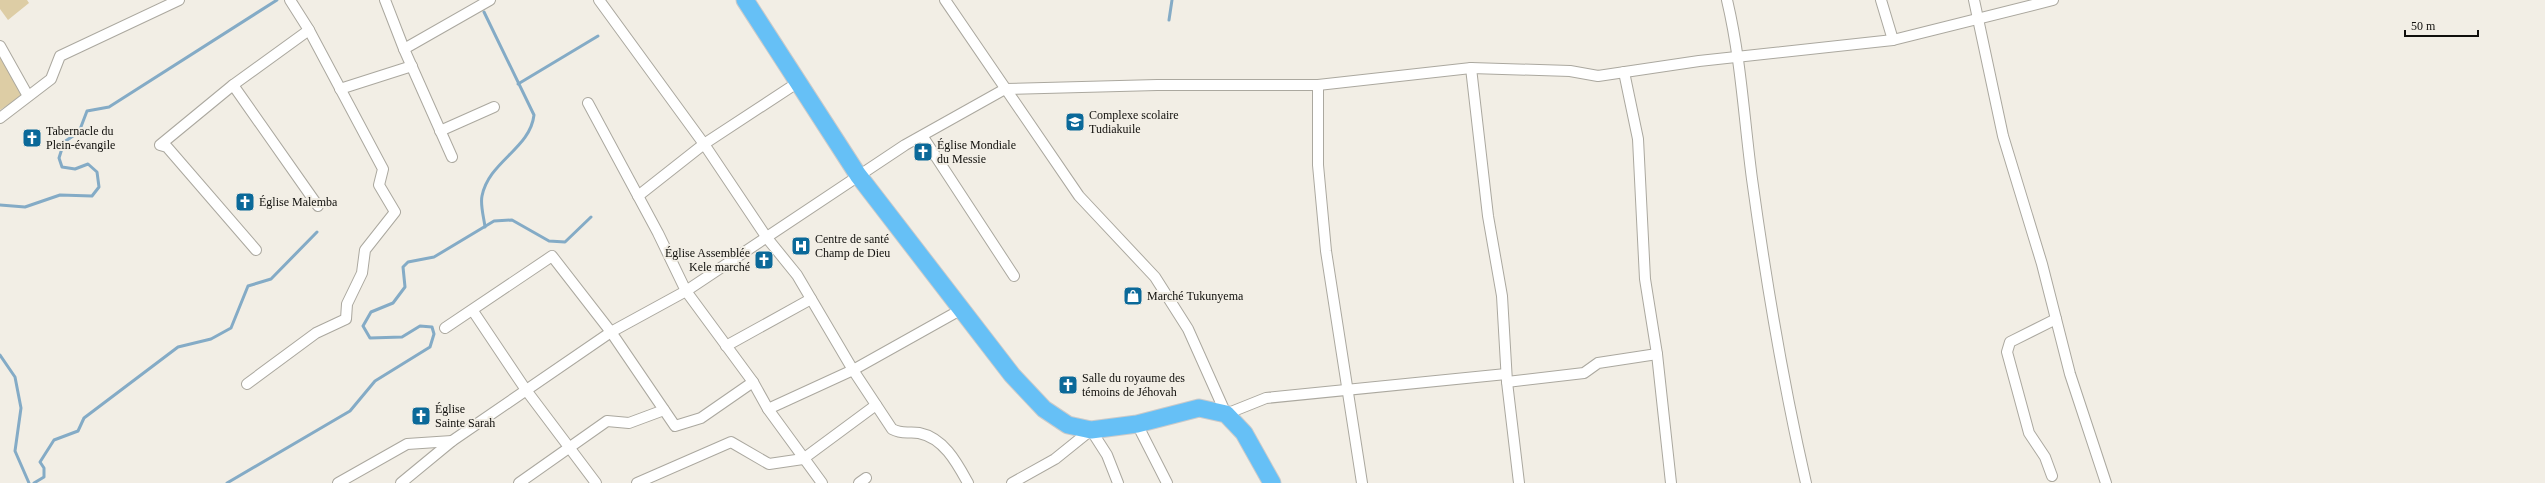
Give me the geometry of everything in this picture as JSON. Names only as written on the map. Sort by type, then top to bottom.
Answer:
[{"type":"highway","points":[[745,0],[858,176],[1012,375],[1044,409],[1068,425],[1091,430],[1137,424],[1200,408],[1226,414],[1244,433],[1272,483]]},
{"type":"street","points":[[0,118],[51,79],[60,56],[179,0]]},
{"type":"street","points":[[247,384],[316,333],[346,319],[347,304],[362,273],[365,250],[395,212],[379,185],[383,169],[309,30],[290,0]]},
{"type":"street","points":[[385,0],[404,49],[452,157]]},
{"type":"street","points":[[599,0],[704,144],[767,238],[797,275],[853,370],[892,429],[902,434],[918,433],[932,438],[948,450],[968,483]]},
{"type":"street","points":[[945,0],[1004,89],[1079,196],[1155,277],[1188,329],[1226,414],[1266,398],[1584,373],[1598,363],[1657,354]]},
{"type":"street","points":[[1727,0],[1740,58],[1745,121],[1766,278],[1789,409],[1806,483]]},
{"type":"street","points":[[1881,0],[1893,40]]},
{"type":"street","points":[[1974,0],[2003,136],[2056,319],[2070,374],[2106,483]]},
{"type":"street","points":[[401,483],[452,440],[611,332],[686,290],[767,238],[905,145],[1004,89],[1157,85],[1318,85],[1471,68],[1570,71],[1598,76],[1893,40],[2053,0]]},
{"type":"street","points":[[404,49],[483,2]]},
{"type":"street","points":[[256,250],[167,147],[160,145],[233,85],[309,30]]},
{"type":"street","points":[[0,46],[28,96]]},
{"type":"street","points":[[340,89],[412,66]]},
{"type":"street","points":[[1471,68],[1488,216],[1502,296],[1507,378],[1519,483]]},
{"type":"street","points":[[1624,72],[1638,138],[1645,279],[1657,354],[1671,483]]},
{"type":"street","points":[[638,196],[704,144],[797,83]]},
{"type":"street","points":[[233,85],[318,206]]},
{"type":"street","points":[[1318,85],[1319,181],[1326,251],[1362,483]]},
{"type":"street","points":[[588,102],[686,290],[753,382],[768,409],[803,459],[822,483]]},
{"type":"street","points":[[440,131],[494,107]]},
{"type":"street","points":[[923,136],[1014,276]]},
{"type":"street","points":[[445,328],[473,311],[552,256],[611,332],[675,426],[701,418],[753,382]]},
{"type":"street","points":[[726,346],[811,299]]},
{"type":"street","points":[[768,409],[853,370],[962,309]]},
{"type":"street","points":[[473,311],[526,390],[596,483]]},
{"type":"street","points":[[2052,476],[2045,457],[2030,433],[2007,352],[2010,342],[2056,319]]},
{"type":"street","points":[[637,483],[731,442],[769,464],[803,459],[876,405]]},
{"type":"street","points":[[519,483],[607,421],[629,423],[664,410]]},
{"type":"street","points":[[1137,424],[1167,483]]},
{"type":"street","points":[[1012,483],[1055,459],[1091,430],[1107,455],[1118,483]]},
{"type":"street","points":[[338,483],[407,444],[452,440]]},
{"type":"shaded area","points":[[0,0],[27,0],[29,3],[8,20],[0,9]]},
{"type":"shaded area","points":[[0,56],[24,95],[0,110]]},
{"type":"waterway","points":[[0,205],[25,207],[60,195],[92,196],[99,187],[97,172],[88,164],[75,169],[62,167],[59,158],[64,142],[79,132],[87,111],[109,107],[277,0]]},
{"type":"waterway","points":[[1169,20],[1172,0]]},
{"type":"waterway","points":[[484,12],[534,115],[531,127],[525,137],[500,164],[486,184],[482,196],[485,227]]},
{"type":"waterway","points":[[518,84],[598,36]]},
{"type":"waterway","points":[[227,483],[350,411],[375,381],[430,347],[434,334],[432,327],[420,326],[402,337],[370,338],[363,326],[371,312],[393,303],[405,287],[403,267],[408,262],[434,257],[494,221],[512,220],[549,241],[565,242],[591,217]]},
{"type":"waterway","points":[[34,483],[44,477],[44,468],[40,462],[54,440],[78,431],[84,418],[178,347],[211,339],[231,328],[248,286],[271,279],[317,232]]},
{"type":"waterway","points":[[0,355],[15,377],[21,408],[15,451],[29,483]]},
{"type":"place","name":"Complexe scolaire Tudiakuile","points":[[1075,122]]},
{"type":"place","name":"Tabernacle du Plein-évangile","points":[[32,138]]},
{"type":"place","name":"Église Mondiale du Messie","points":[[923,152]]},
{"type":"place","name":"Église Malemba","points":[[245,202]]},
{"type":"place","name":"Centre de santé Champ de Dieu","points":[[801,246]]},
{"type":"place","name":"Église Assemblée Kele marché","points":[[764,260]]},
{"type":"place","name":"Marché Tukunyema","points":[[1133,296]]},
{"type":"place","name":"Salle du royaume des témoins de Jéhovah","points":[[1068,385]]},
{"type":"place","name":"Église Sainte Sarah","points":[[421,416]]}]
